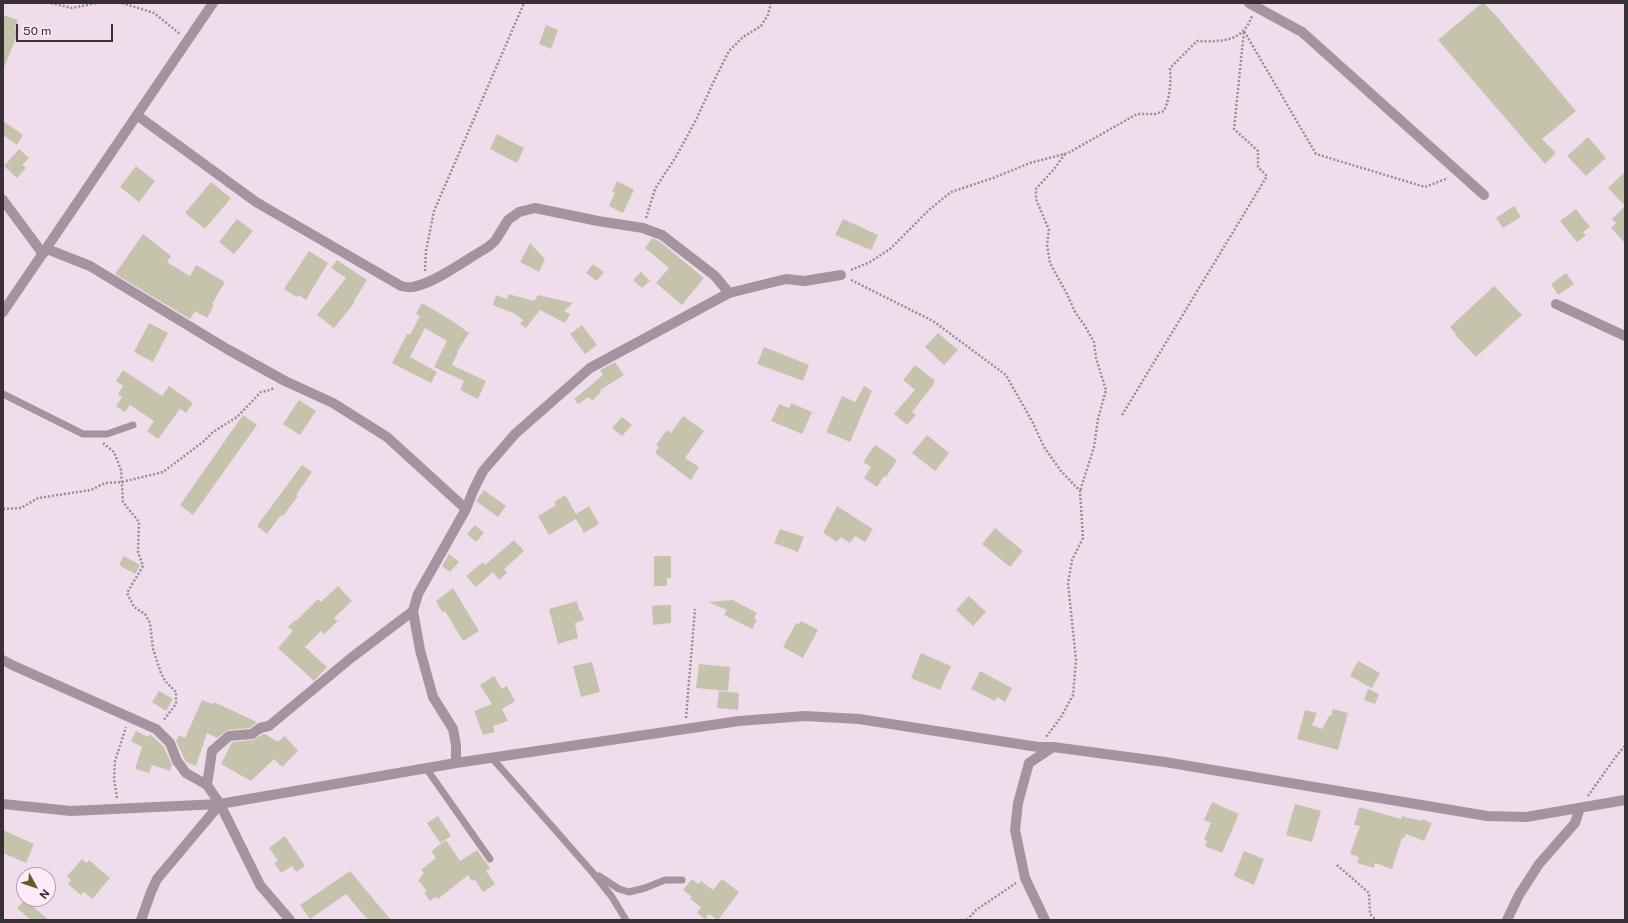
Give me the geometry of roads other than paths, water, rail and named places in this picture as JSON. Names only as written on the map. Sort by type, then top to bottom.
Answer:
[{"type":"street","points":[[3,312],[138,116],[213,3]]},
{"type":"street","points":[[1253,6],[1302,32],[1484,195]]},
{"type":"street","points":[[138,116],[256,202],[401,286],[411,288],[425,284],[488,247],[494,241],[508,220],[519,212],[534,208],[598,221],[643,228],[662,235],[715,276],[729,293]]},
{"type":"street","points":[[3,200],[45,251],[90,266],[227,349],[285,381],[334,403],[387,437],[466,509]]},
{"type":"street","points":[[456,763],[456,746],[453,729],[433,697],[420,650],[412,611],[418,594],[466,509],[483,471],[515,434],[590,368],[729,293],[786,279],[804,282],[841,275]]},
{"type":"street","points":[[1556,304],[1625,336]]},
{"type":"street","points":[[207,785],[212,751],[229,736],[252,734],[260,728],[269,726],[351,658],[412,611]]},
{"type":"street","points":[[3,660],[156,729],[170,743],[177,761],[186,773],[207,785],[220,804],[260,885],[290,920]]},
{"type":"street","points":[[3,804],[71,811],[119,810],[220,804],[456,763],[739,721],[805,716],[859,719],[1038,746],[1165,762],[1487,816],[1526,817],[1625,800]]},
{"type":"street","points":[[1045,920],[1025,878],[1015,830],[1018,803],[1029,763],[1053,747]]},
{"type":"street","points":[[141,920],[150,892],[157,879],[220,804]]},
{"type":"street","points":[[1507,920],[1519,895],[1539,864],[1576,823],[1580,808]]},
{"type":"lane","points":[[3,394],[83,434],[107,434],[133,425]]},
{"type":"lane","points":[[492,758],[593,873],[612,897],[626,920]]},
{"type":"lane","points":[[426,768],[490,859]]},
{"type":"lane","points":[[593,873],[619,889],[629,892],[645,888],[665,880],[682,880]]}]
